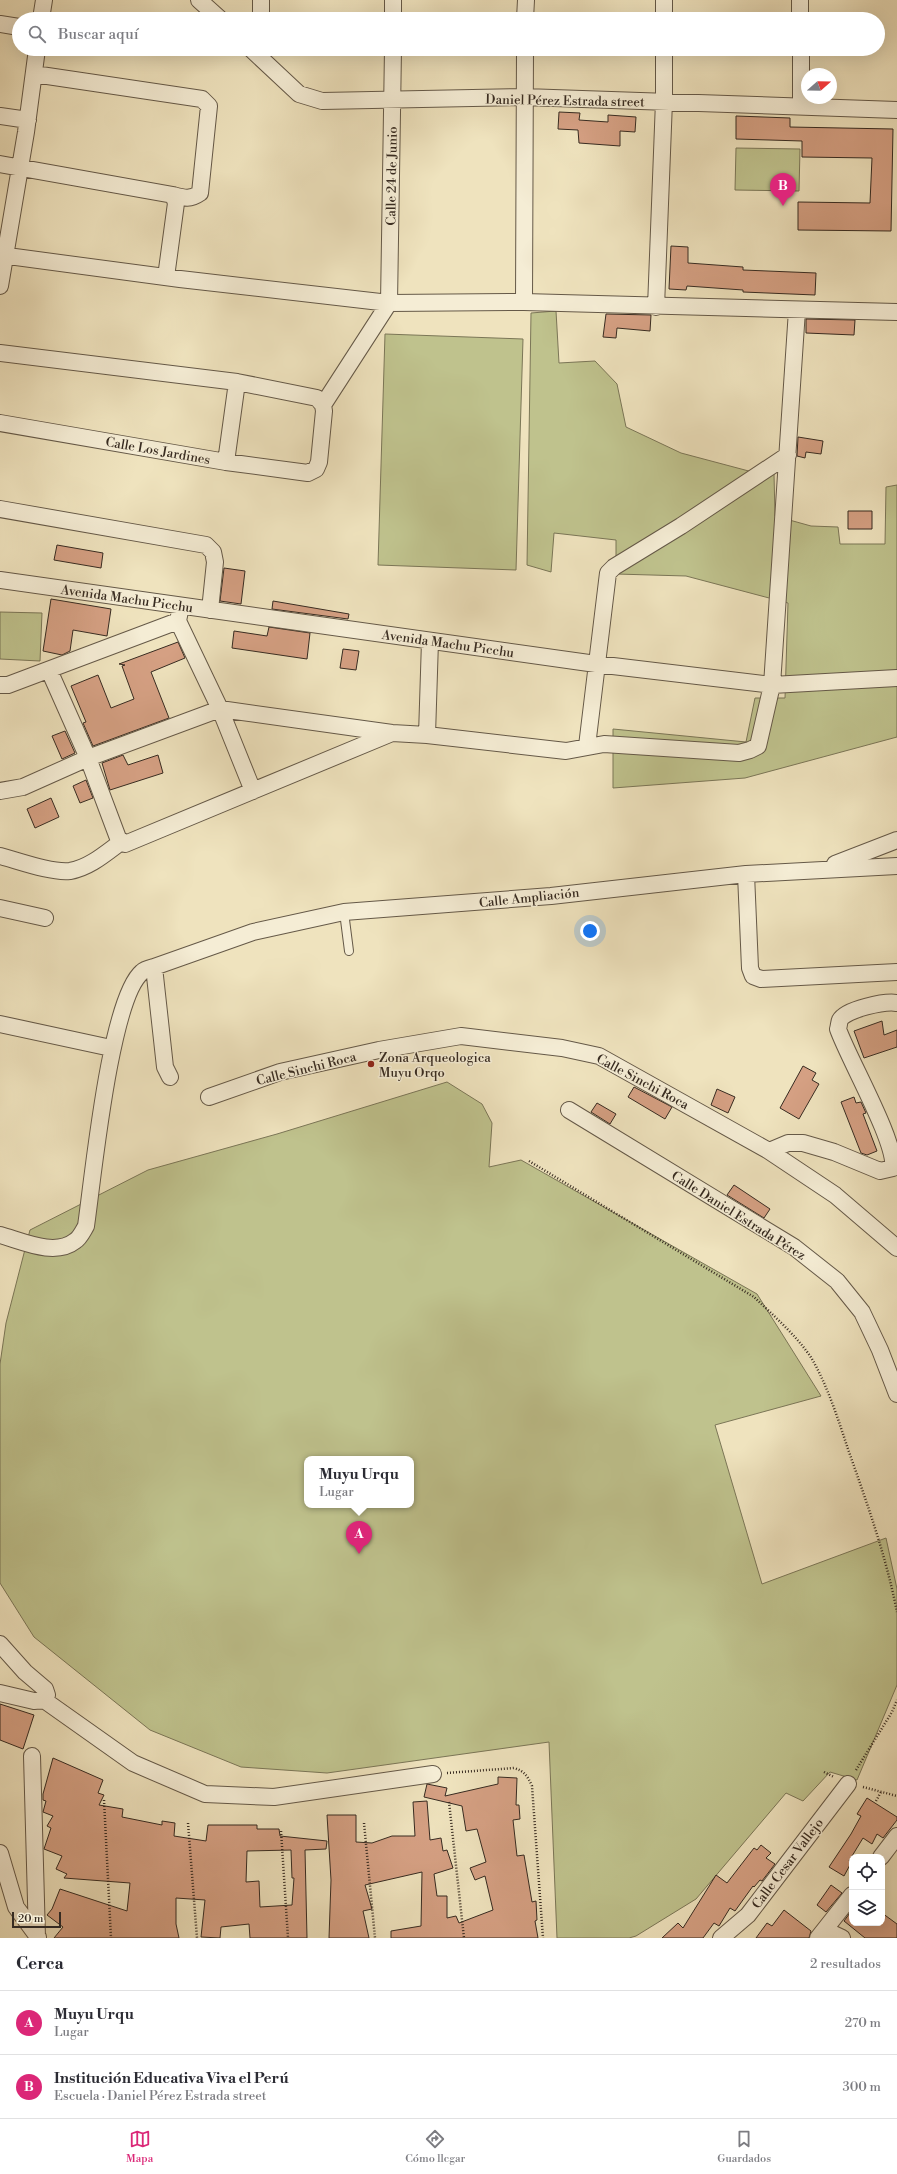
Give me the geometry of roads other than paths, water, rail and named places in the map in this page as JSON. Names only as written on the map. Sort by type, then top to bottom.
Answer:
[{"type":"street","points":[[42,12],[44,0]]},
{"type":"street","points":[[200,0],[213,12]]},
{"type":"street","points":[[261,0],[261,12]]},
{"type":"street","points":[[393,0],[393,12]]},
{"type":"street","points":[[525,12],[526,0]]},
{"type":"street","points":[[664,0],[664,12]]},
{"type":"street","points":[[800,0],[800,12]]},
{"type":"street","points":[[0,24],[12,26]]},
{"type":"street","points":[[0,286],[2,255],[20,167],[36,56]]},
{"type":"street","name":"Daniel Pérez Estrada street","points":[[261,56],[299,94],[322,102],[392,99],[524,97],[897,110]]},
{"type":"street","name":"Calle 24 de Junio","points":[[390,303],[393,56]]},
{"type":"street","points":[[524,302],[525,56]]},
{"type":"street","points":[[656,307],[664,101],[664,56]]},
{"type":"street","points":[[801,56],[801,106]]},
{"type":"street","points":[[0,164],[173,195],[186,199],[194,197],[200,192],[209,106],[202,99],[34,74]]},
{"type":"street","points":[[0,116],[28,120]]},
{"type":"street","points":[[166,277],[176,203],[173,195]]},
{"type":"street","points":[[2,255],[166,277],[390,303],[524,302],[656,307],[897,312]]},
{"type":"street","points":[[0,353],[237,382],[317,398],[323,405],[390,303]]},
{"type":"street","points":[[0,791],[23,787],[88,758],[220,709],[392,733],[427,735],[566,751],[604,744],[739,753],[758,746],[772,684],[797,310]]},
{"type":"street","points":[[226,462],[237,382]]},
{"type":"street","name":"Calle Los Jardines","points":[[0,423],[226,462],[308,473],[316,469],[319,462],[324,411],[323,405]]},
{"type":"street","points":[[587,746],[608,573],[614,566],[680,526],[788,455]]},
{"type":"street","points":[[0,509],[206,545],[212,552],[215,562],[210,610]]},
{"type":"street","name":"Avenida Machu Picchu","points":[[0,580],[596,664],[772,684],[897,678]]},
{"type":"street","points":[[181,606],[178,621],[220,709],[253,791]]},
{"type":"street","points":[[0,686],[8,685],[178,621]]},
{"type":"street","points":[[427,735],[430,641]]},
{"type":"street","points":[[49,670],[88,758],[121,842]]},
{"type":"street","points":[[0,856],[55,870],[69,871],[82,867],[121,842],[125,844],[392,733]]},
{"type":"street","points":[[823,869],[897,840]]},
{"type":"street","name":"Calle Ampliación","points":[[0,1235],[40,1247],[66,1247],[77,1240],[86,1226],[112,1048],[131,989],[142,972],[160,964],[253,932],[344,912],[551,896],[746,874],[897,866]]},
{"type":"street","points":[[746,874],[750,968],[753,976],[761,978],[897,972]]},
{"type":"street","points":[[0,908],[45,918]]},
{"type":"street","points":[[160,964],[165,1067],[170,1077]]},
{"type":"street","points":[[769,1151],[788,1143],[803,1143],[824,1148],[880,1171],[893,1168],[895,1162],[891,1144],[866,1082],[838,1029],[839,1021],[844,1016],[884,1002],[897,1003]]},
{"type":"street","points":[[0,1025],[112,1048]]},
{"type":"street","name":"Calle Sinchi Roca","points":[[209,1097],[280,1072],[379,1050],[461,1036],[562,1048],[599,1056],[769,1151],[835,1195],[897,1248]]},
{"type":"street","name":"Calle Daniel Estrada Pérez","points":[[569,1110],[794,1247],[837,1281],[862,1312],[880,1350],[897,1394]]},
{"type":"street","points":[[0,1644],[25,1672],[44,1688],[47,1695],[44,1700]]},
{"type":"street","points":[[0,1693],[34,1701],[44,1700],[133,1763],[205,1794],[274,1797],[433,1774]]},
{"type":"street","points":[[32,1756],[38,1937]]},
{"type":"street","name":"Calle Cesar Vallejo","points":[[721,1938],[748,1915],[848,1784]]},
{"type":"street","points":[[883,1854],[897,1836]]},
{"type":"street","points":[[0,1853],[16,1907],[38,1937]]},
{"type":"street","points":[[842,1938],[822,1934],[849,1899]]},
{"type":"lane","points":[[344,912],[348,950]]},
{"type":"place","name":"Institución Educativa Viva el Perú","points":[[783,206]]},
{"type":"place","name":"Zona Arqueologica Muyu Orqo","points":[[371,1064]]},
{"type":"place","name":"Muyu Urqu","points":[[359,1554]]}]
